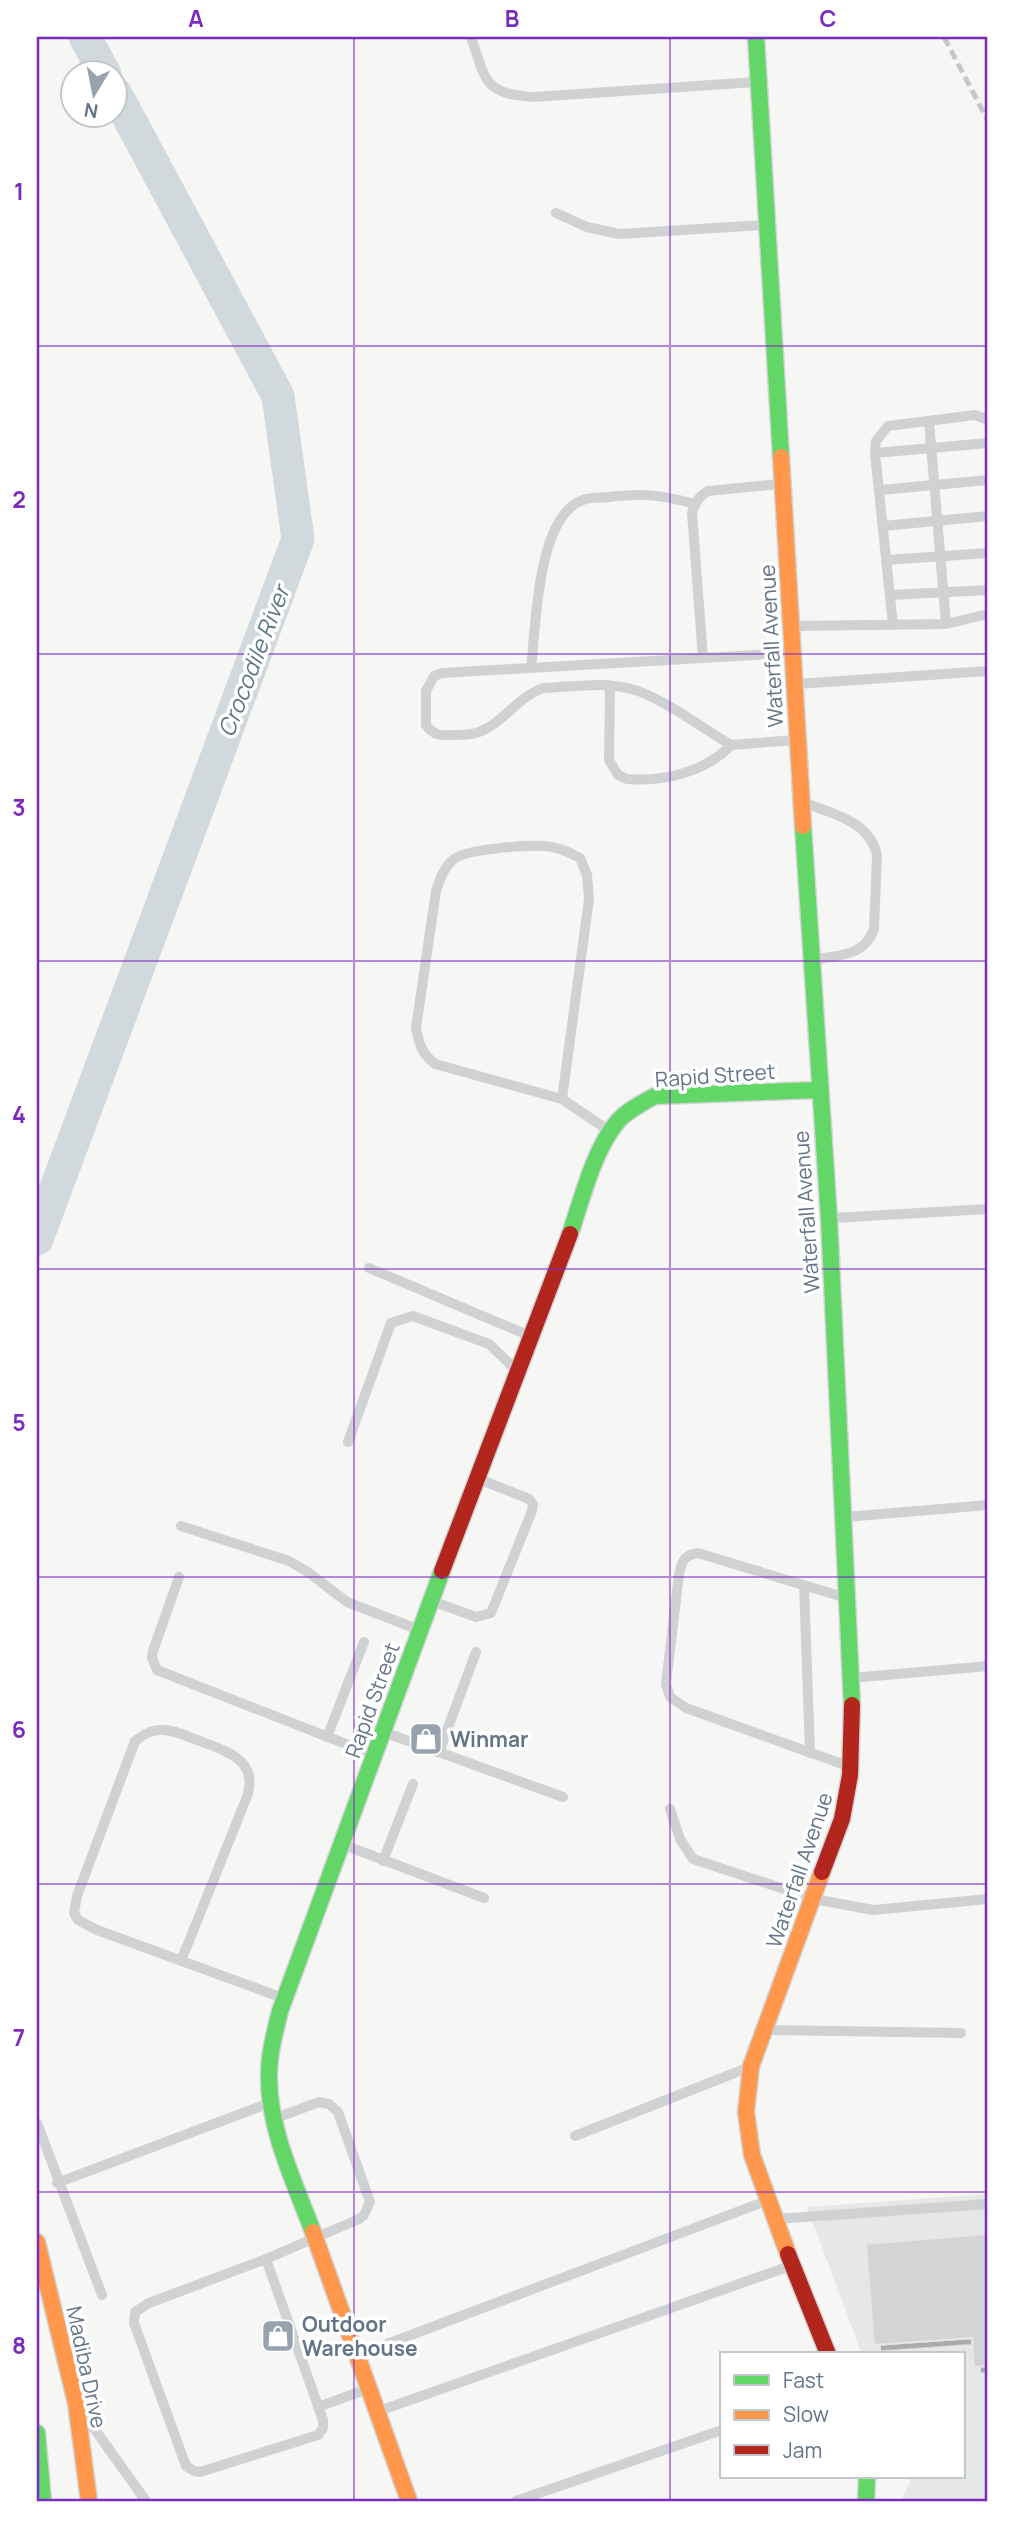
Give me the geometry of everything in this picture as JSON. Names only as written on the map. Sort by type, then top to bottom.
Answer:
[{"type":"street","name":"Waterfall Avenue","points":[[756,37],[828,1218],[853,1722],[851,1767],[842,1819],[751,2066],[747,2090],[747,2130],[752,2155],[773,2219],[827,2352]]},
{"type":"street","name":"Rapid Street","points":[[409,2501],[315,2239],[273,2111],[270,2060],[284,1999],[477,1478],[533,1338],[594,1168],[611,1131],[622,1116],[655,1096],[819,1090]]},
{"type":"street","name":"Madiba Drive","points":[[37,2242],[76,2403],[89,2501]]},
{"type":"street","points":[[37,2433],[43,2501]]},
{"type":"street","points":[[866,2501],[867,2478]]},
{"type":"lane","points":[[471,37],[489,84],[510,95],[534,97],[759,82]]},
{"type":"lane","points":[[556,213],[587,228],[619,234],[767,224]]},
{"type":"lane","points":[[893,625],[875,453],[876,440],[888,426],[975,415],[988,420]]},
{"type":"lane","points":[[929,421],[946,624]]},
{"type":"lane","points":[[875,453],[988,443]]},
{"type":"lane","points":[[880,490],[988,480]]},
{"type":"lane","points":[[703,658],[692,513],[695,503],[708,491],[783,484]]},
{"type":"lane","points":[[531,667],[546,549],[561,517],[582,500],[636,494],[662,495],[695,503]]},
{"type":"lane","points":[[883,526],[988,516]]},
{"type":"lane","points":[[887,560],[988,553]]},
{"type":"lane","points":[[890,595],[988,590]]},
{"type":"lane","points":[[791,626],[946,624],[988,614]]},
{"type":"lane","points":[[793,653],[442,673],[434,676],[426,691],[426,725],[434,734],[442,736],[477,733],[534,691],[544,688],[610,686],[630,688],[646,694],[731,745],[798,740]]},
{"type":"lane","points":[[795,684],[988,671]]},
{"type":"lane","points":[[610,686],[609,760],[618,775],[635,779],[685,773],[719,758],[731,745]]},
{"type":"lane","points":[[802,802],[857,824],[869,835],[877,856],[874,929],[870,939],[860,950],[811,960]]},
{"type":"lane","points":[[562,1099],[589,899],[587,875],[580,858],[564,850],[544,846],[471,851],[455,858],[442,873],[436,891],[416,1028],[424,1056],[435,1064],[562,1099],[611,1131]]},
{"type":"lane","points":[[828,1218],[988,1209]]},
{"type":"lane","points":[[369,1268],[533,1338]]},
{"type":"lane","points":[[348,1442],[391,1323],[413,1317],[489,1344],[518,1372]]},
{"type":"lane","points":[[431,1601],[476,1617],[491,1613],[532,1511],[533,1504],[529,1499],[477,1478]]},
{"type":"lane","points":[[842,1518],[988,1505]]},
{"type":"lane","points":[[181,1526],[289,1562],[308,1572],[347,1602],[420,1631]]},
{"type":"lane","points":[[846,1598],[698,1553],[684,1558],[679,1574],[666,1684],[670,1697],[686,1708],[851,1767]]},
{"type":"lane","points":[[179,1577],[153,1651],[153,1664],[157,1670],[374,1755]]},
{"type":"lane","points":[[804,1585],[810,1753]]},
{"type":"lane","points":[[327,1737],[364,1642]]},
{"type":"lane","points":[[439,1752],[476,1651]]},
{"type":"lane","points":[[851,1678],[988,1666]]},
{"type":"lane","points":[[181,1961],[250,1784],[246,1768],[229,1752],[173,1731],[160,1730],[145,1734],[135,1741],[74,1906],[74,1913],[78,1920],[91,1927],[181,1961],[284,1999]]},
{"type":"lane","points":[[383,1732],[563,1797]]},
{"type":"lane","points":[[383,1861],[413,1784]]},
{"type":"lane","points":[[670,1809],[680,1839],[693,1859],[814,1899],[873,1910],[988,1899]]},
{"type":"lane","points":[[341,1844],[484,1898]]},
{"type":"lane","points":[[765,2029],[961,2033]]},
{"type":"lane","points":[[575,2136],[751,2066]]},
{"type":"lane","points":[[57,2183],[273,2111],[319,2102],[338,2112],[369,2198],[369,2207],[364,2215],[267,2259],[141,2306],[134,2314],[134,2323],[186,2466],[190,2470],[200,2472],[318,2435],[324,2425],[267,2259]]},
{"type":"lane","points":[[37,2123],[57,2183],[102,2295]]},
{"type":"lane","points":[[357,2356],[767,2201]]},
{"type":"lane","points":[[773,2219],[988,2204]]},
{"type":"lane","points":[[377,2412],[791,2265]]},
{"type":"lane","points":[[318,2407],[369,2388]]},
{"type":"lane","points":[[76,2403],[146,2501]]},
{"type":"lane","points":[[516,2501],[720,2431]]},
{"type":"shaded area","points":[[988,2194],[988,2501],[901,2501],[910,2481],[908,2478],[965,2478],[965,2352],[861,2352],[807,2207]]},
{"type":"building","points":[[988,2234],[988,2366],[974,2367],[972,2338],[874,2345],[866,2244]]},
{"type":"waterway","name":"Crocodile River","points":[[85,37],[97,60]]},
{"type":"waterway","name":"Crocodile River","points":[[37,1239],[298,539],[278,396],[130,120]]},
{"type":"railway","points":[[944,37],[988,121]]},
{"type":"traffic: fast","points":[[756,37],[781,457]]},
{"type":"traffic: fast","points":[[803,826],[829,1218],[852,1705]]},
{"type":"traffic: fast","points":[[570,1234],[602,1146],[618,1121],[640,1104],[655,1096],[819,1090]]},
{"type":"traffic: fast","points":[[313,2232],[284,2155],[273,2115],[269,2075],[273,2043],[280,2011],[442,1571]]},
{"type":"traffic: fast","points":[[37,2433],[43,2501]]},
{"type":"traffic: fast","points":[[866,2501],[867,2478]]},
{"type":"traffic: slow","points":[[781,457],[803,826]]},
{"type":"traffic: slow","points":[[788,2254],[752,2155],[746,2112],[751,2066],[822,1872]]},
{"type":"traffic: slow","points":[[313,2232],[409,2501]]},
{"type":"traffic: slow","points":[[37,2242],[76,2403],[89,2501]]},
{"type":"traffic: jam","points":[[442,1571],[570,1234]]},
{"type":"traffic: jam","points":[[822,1872],[842,1819],[850,1775],[852,1705]]},
{"type":"traffic: jam","points":[[788,2254],[827,2352]]},
{"type":"place","name":"Winmar","points":[[426,1739]]},
{"type":"place","name":"Outdoor Warehouse","points":[[278,2336]]}]
